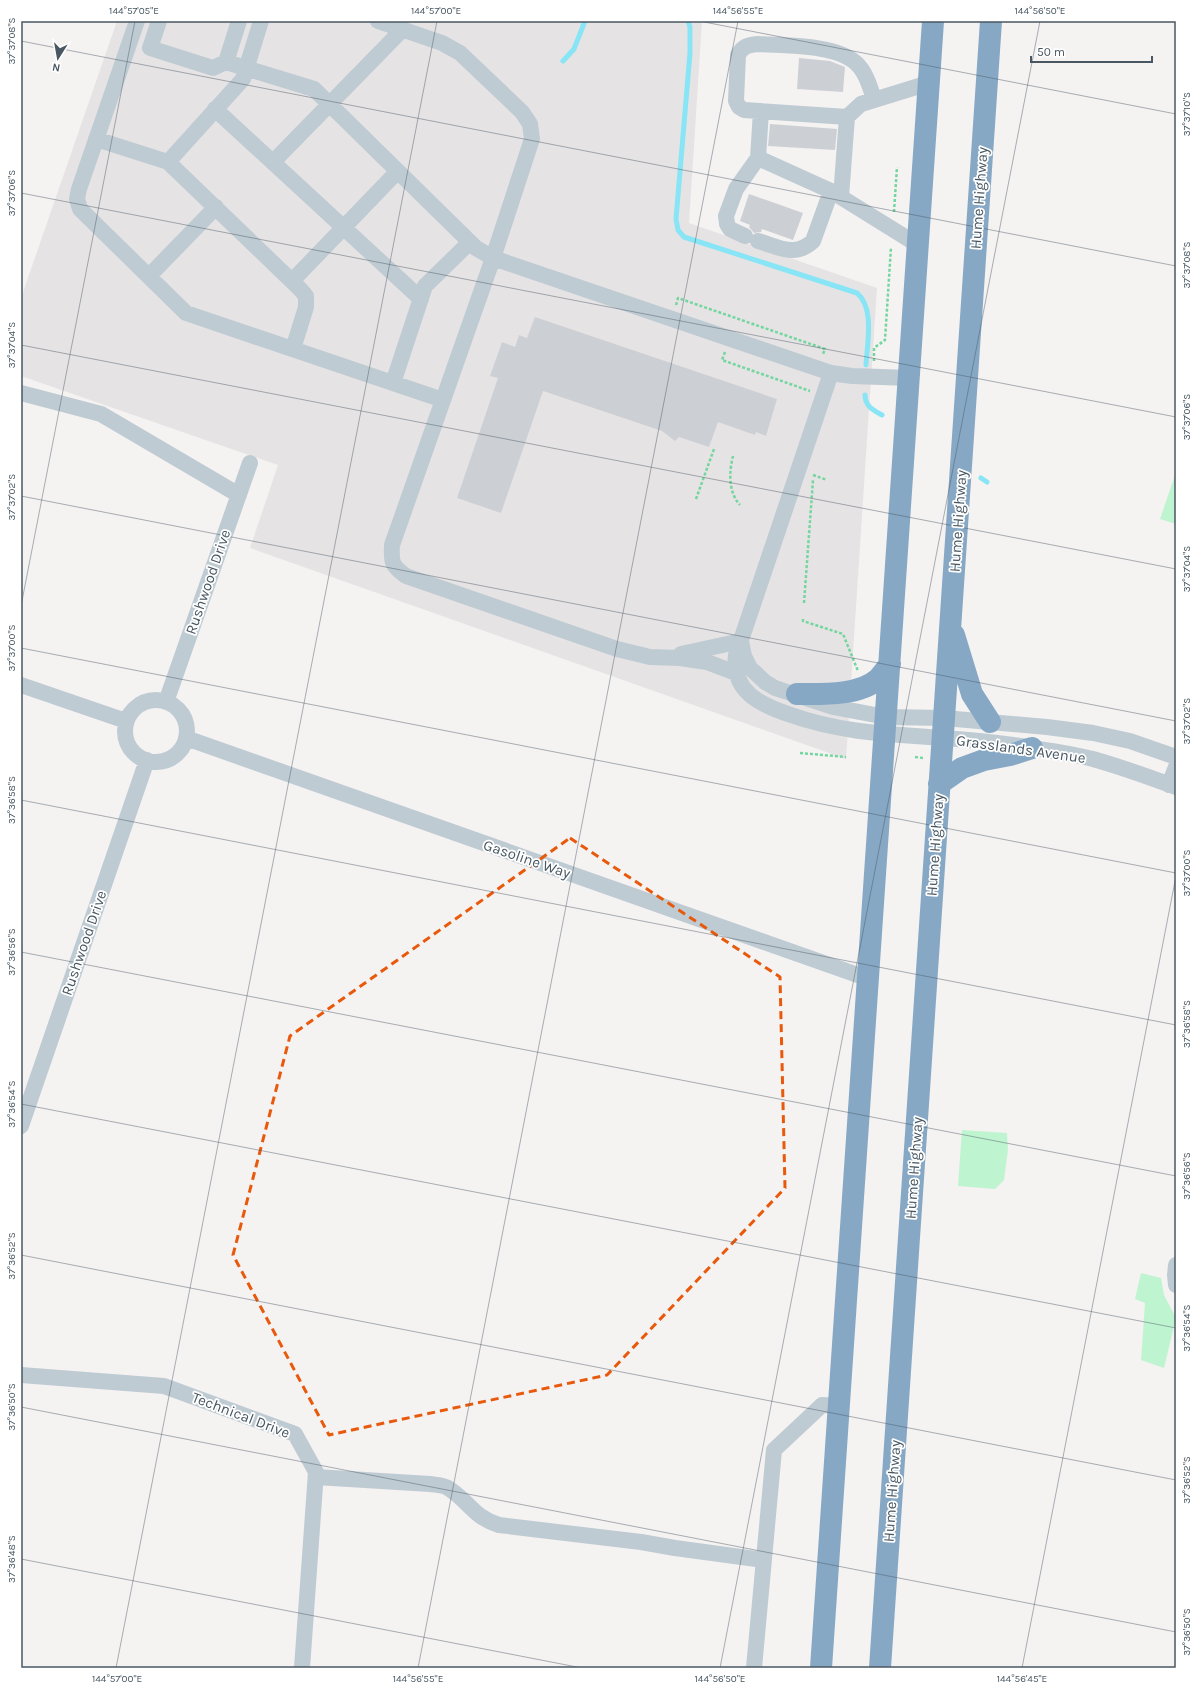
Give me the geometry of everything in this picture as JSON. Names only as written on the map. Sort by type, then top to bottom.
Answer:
[{"type":"highway","points":[[821,1668],[910,378],[933,21]]},
{"type":"highway","name":"Hume Highway","points":[[880,1668],[991,21]]},
{"type":"highway","points":[[951,626],[972,694],[990,722]]},
{"type":"highway","points":[[797,694],[824,694],[861,688],[878,679],[890,664]]},
{"type":"highway","points":[[939,784],[962,768],[984,760],[1010,755],[1032,748]]},
{"type":"street","points":[[137,21],[79,189],[77,200],[80,209],[186,313],[443,400]]},
{"type":"street","points":[[159,21],[150,48],[213,68],[226,62],[314,89],[476,248],[493,258],[831,373],[852,376],[910,378]]},
{"type":"street","points":[[226,62],[239,21]]},
{"type":"street","points":[[168,162],[243,79],[261,21]]},
{"type":"street","points":[[378,21],[442,42],[460,53],[522,112],[530,124],[532,139],[493,258],[392,545],[392,556],[395,568],[406,576],[617,649],[650,657],[680,658],[708,662],[736,674]]},
{"type":"street","points":[[273,162],[403,29]]},
{"type":"street","points":[[847,117],[744,110],[739,107],[736,101],[738,55],[741,49],[747,45],[758,44],[829,49],[843,54],[857,64],[864,75],[874,99]]},
{"type":"street","points":[[761,111],[758,158],[736,189],[726,216],[727,224],[730,229],[752,238],[794,251],[808,246],[813,241],[836,194],[847,117],[861,104],[929,83]]},
{"type":"street","points":[[215,109],[421,299]]},
{"type":"street","points":[[96,139],[168,162],[292,281],[306,296],[306,307],[293,349]]},
{"type":"street","points":[[758,158],[836,194],[918,245]]},
{"type":"street","points":[[292,281],[397,172]]},
{"type":"street","points":[[149,276],[216,207]]},
{"type":"street","points":[[393,383],[425,286],[470,242]]},
{"type":"street","points":[[831,373],[736,655],[736,674],[745,691],[753,698],[778,710],[824,726],[847,730],[886,725]]},
{"type":"street","points":[[21,393],[101,414],[239,495]]},
{"type":"street","name":"Rushwood Drive","points":[[166,702],[250,463]]},
{"type":"street","points":[[663,658],[741,640]]},
{"type":"street","points":[[741,640],[744,656],[750,668],[757,676],[775,688],[797,694],[886,725]]},
{"type":"street","points":[[21,685],[126,721]]},
{"type":"street","points":[[156,700],[166,702],[174,706],[185,720],[187,729],[186,738],[182,748],[167,760],[157,762],[147,760],[138,756],[131,749],[126,740],[126,721],[131,712],[138,705],[147,701],[156,700]]},
{"type":"street","name":"Grasslands Avenue","points":[[944,728],[990,722],[1093,733],[1130,740],[1176,757]]},
{"type":"street","name":"Grasslands Avenue","points":[[886,725],[944,728],[1032,748],[1091,759],[1173,786]]},
{"type":"street","name":"Gasoline Way","points":[[186,738],[869,979]]},
{"type":"street","name":"Rushwood Drive","points":[[21,1126],[147,760]]},
{"type":"street","points":[[1173,786],[1176,767]]},
{"type":"street","points":[[1176,1265],[1174,1275],[1176,1285]]},
{"type":"street","name":"Technical Drive","points":[[21,1375],[164,1386],[295,1434],[316,1472],[302,1668]]},
{"type":"street","points":[[754,1668],[774,1450],[822,1405],[840,1406]]},
{"type":"street","points":[[316,1477],[430,1484],[448,1488],[477,1515],[487,1522],[499,1526],[641,1542],[764,1560]]},
{"type":"path","points":[[874,362],[874,348],[885,340],[897,167]]},
{"type":"path","points":[[727,349],[722,360],[810,391]]},
{"type":"path","points":[[696,499],[714,449]]},
{"type":"path","points":[[732,456],[730,472],[731,481],[734,494],[740,505]]},
{"type":"path","points":[[807,473],[827,480]]},
{"type":"path","points":[[804,604],[813,475]]},
{"type":"path","points":[[804,619],[803,621],[843,634],[857,668],[858,675]]},
{"type":"path","points":[[800,753],[846,757]]},
{"type":"highlighted area","points":[[570,838],[780,977],[785,1188],[607,1375],[329,1435],[233,1255],[290,1036]]},
{"type":"shaded area","points":[[117,21],[702,21],[689,223],[877,288],[846,759],[250,548],[278,465],[21,376],[21,298]]},
{"type":"green space","points":[[1176,472],[1176,524],[1160,519]]},
{"type":"green space","points":[[962,1130],[1007,1133],[1008,1150],[1004,1180],[995,1189],[958,1186]]},
{"type":"green space","points":[[1141,1273],[1161,1278],[1164,1295],[1176,1318],[1164,1368],[1141,1360],[1145,1303],[1135,1299]]},
{"type":"building","points":[[799,58],[830,61],[845,67],[843,92],[797,89]]},
{"type":"building","points":[[770,124],[837,129],[835,150],[768,146]]},
{"type":"building","points":[[749,194],[803,213],[793,240],[762,229],[761,232],[754,233],[749,227],[750,225],[740,221]]},
{"type":"building","points":[[535,317],[777,399],[766,436],[756,432],[755,435],[718,422],[709,447],[679,437],[675,441],[662,431],[543,391],[501,513],[457,498],[498,378],[490,376],[502,342],[515,347],[519,335],[527,338]]},
{"type":"waterway","points":[[563,61],[574,49],[585,21]]},
{"type":"waterway","points":[[688,21],[690,27],[690,53],[676,219],[678,230],[684,237],[857,293],[863,300],[868,317],[869,327],[866,365]]},
{"type":"waterway","points":[[865,395],[868,405],[882,415]]},
{"type":"waterway","points":[[981,478],[987,482]]}]
